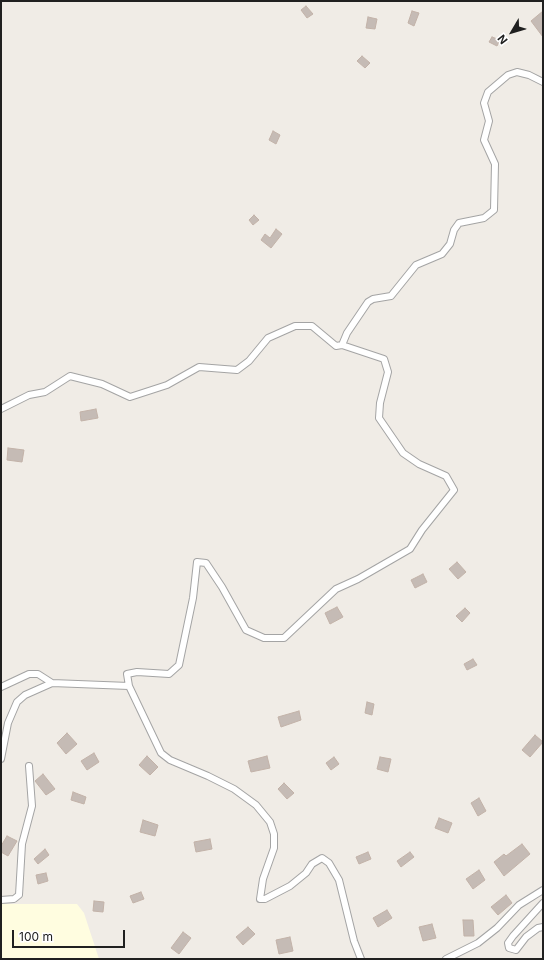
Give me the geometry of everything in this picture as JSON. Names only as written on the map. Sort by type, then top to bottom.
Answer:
[{"type":"street","points":[[342,345],[347,333],[368,302],[373,299],[391,296],[416,266],[442,254],[450,244],[454,230],[459,223],[484,218],[494,210],[495,164],[484,140],[489,121],[484,103],[488,92],[508,75],[517,72],[529,75],[543,82]]},
{"type":"street","points":[[1,409],[29,395],[45,392],[70,376],[102,384],[130,397],[167,385],[199,367],[237,370],[249,362],[268,338],[295,326],[312,326],[336,346],[342,345],[384,359],[388,372],[380,403],[379,418],[403,453],[419,464],[446,476],[454,490],[422,530],[410,549],[358,579],[336,589],[284,638],[264,638],[246,630],[222,587],[206,563],[197,562],[193,598],[180,665],[169,674],[137,672],[127,674],[129,686],[161,753],[170,760],[234,789],[256,806],[270,822],[274,834],[274,848],[263,879],[260,899],[265,899],[290,886],[306,873],[312,864],[322,858],[329,863],[339,880],[354,940],[361,959]]},
{"type":"street","points":[[1,687],[29,674],[38,674],[52,683]]},
{"type":"street","points":[[1,759],[8,723],[17,702],[25,695],[52,683],[129,686]]},
{"type":"street","points":[[1,900],[14,899],[19,895],[22,844],[32,806],[29,766]]},
{"type":"street","points":[[446,959],[478,943],[497,928],[519,905],[543,890]]},
{"type":"street","points":[[543,903],[512,936],[508,943],[509,948],[516,950],[526,937],[538,928],[543,927]]},
{"type":"shaded area","points":[[1,904],[77,904],[84,913],[99,959],[1,959]]},
{"type":"building","points":[[306,6],[313,14],[307,18],[301,10]]},
{"type":"building","points":[[412,11],[419,13],[414,26],[408,23]]},
{"type":"building","points":[[543,11],[543,37],[531,21]]},
{"type":"building","points":[[368,17],[377,19],[375,29],[366,28]]},
{"type":"building","points":[[492,37],[500,40],[497,46],[489,42]]},
{"type":"building","points":[[362,56],[370,63],[365,68],[357,61]]},
{"type":"building","points":[[273,131],[280,135],[276,144],[269,140]]},
{"type":"building","points":[[254,215],[259,220],[253,225],[249,220]]},
{"type":"building","points":[[276,229],[282,234],[271,248],[261,240],[265,234],[270,238]]},
{"type":"building","points":[[96,409],[98,418],[81,421],[80,412]]},
{"type":"building","points":[[8,448],[24,450],[22,462],[7,460]]},
{"type":"building","points":[[457,562],[466,572],[458,579],[449,569]]},
{"type":"building","points":[[423,574],[427,582],[415,588],[411,580]]},
{"type":"building","points":[[337,607],[343,617],[330,624],[325,613]]},
{"type":"building","points":[[465,608],[470,613],[462,622],[456,616]]},
{"type":"building","points":[[473,659],[477,665],[467,670],[464,664]]},
{"type":"building","points":[[367,702],[374,704],[372,715],[365,713]]},
{"type":"building","points":[[299,711],[301,720],[281,727],[278,717]]},
{"type":"building","points":[[67,733],[77,744],[66,754],[57,743]]},
{"type":"building","points":[[535,735],[543,742],[530,757],[522,750]]},
{"type":"building","points":[[94,753],[99,762],[87,770],[81,761]]},
{"type":"building","points":[[147,756],[158,767],[150,775],[139,765]]},
{"type":"building","points":[[267,756],[270,768],[251,772],[248,761]]},
{"type":"building","points":[[334,757],[339,764],[331,770],[326,763]]},
{"type":"building","points":[[380,757],[391,759],[388,772],[377,769]]},
{"type":"building","points":[[43,774],[55,789],[46,795],[35,781]]},
{"type":"building","points":[[284,783],[294,793],[287,799],[278,789]]},
{"type":"building","points":[[73,792],[86,797],[84,804],[71,800]]},
{"type":"building","points":[[479,798],[486,811],[478,816],[471,803]]},
{"type":"building","points":[[439,818],[452,823],[448,833],[435,828]]},
{"type":"building","points":[[143,820],[158,825],[155,836],[140,832]]},
{"type":"building","points":[[7,836],[17,841],[8,856],[1,852],[1,846]]},
{"type":"building","points":[[210,839],[212,849],[196,852],[194,842]]},
{"type":"building","points":[[522,844],[530,854],[504,876],[494,862],[504,854],[506,856]]},
{"type":"building","points":[[45,849],[49,855],[38,864],[34,859]]},
{"type":"building","points":[[368,852],[371,859],[359,864],[356,857]]},
{"type":"building","points":[[410,852],[414,857],[401,867],[397,861]]},
{"type":"building","points":[[479,870],[485,880],[473,889],[466,879]]},
{"type":"building","points":[[46,873],[48,881],[38,884],[36,875]]},
{"type":"building","points":[[141,892],[144,899],[133,903],[130,896]]},
{"type":"building","points":[[506,895],[512,903],[498,915],[491,907]]},
{"type":"building","points":[[94,901],[104,902],[103,912],[93,911]]},
{"type":"building","points":[[387,910],[392,918],[378,927],[373,918]]},
{"type":"building","points":[[463,920],[473,920],[474,936],[464,936]]},
{"type":"building","points":[[432,924],[436,938],[423,941],[419,927]]},
{"type":"building","points":[[248,927],[255,934],[243,945],[236,937]]},
{"type":"building","points":[[183,932],[191,938],[179,954],[171,948]]},
{"type":"building","points":[[290,937],[293,951],[279,954],[276,940]]}]
